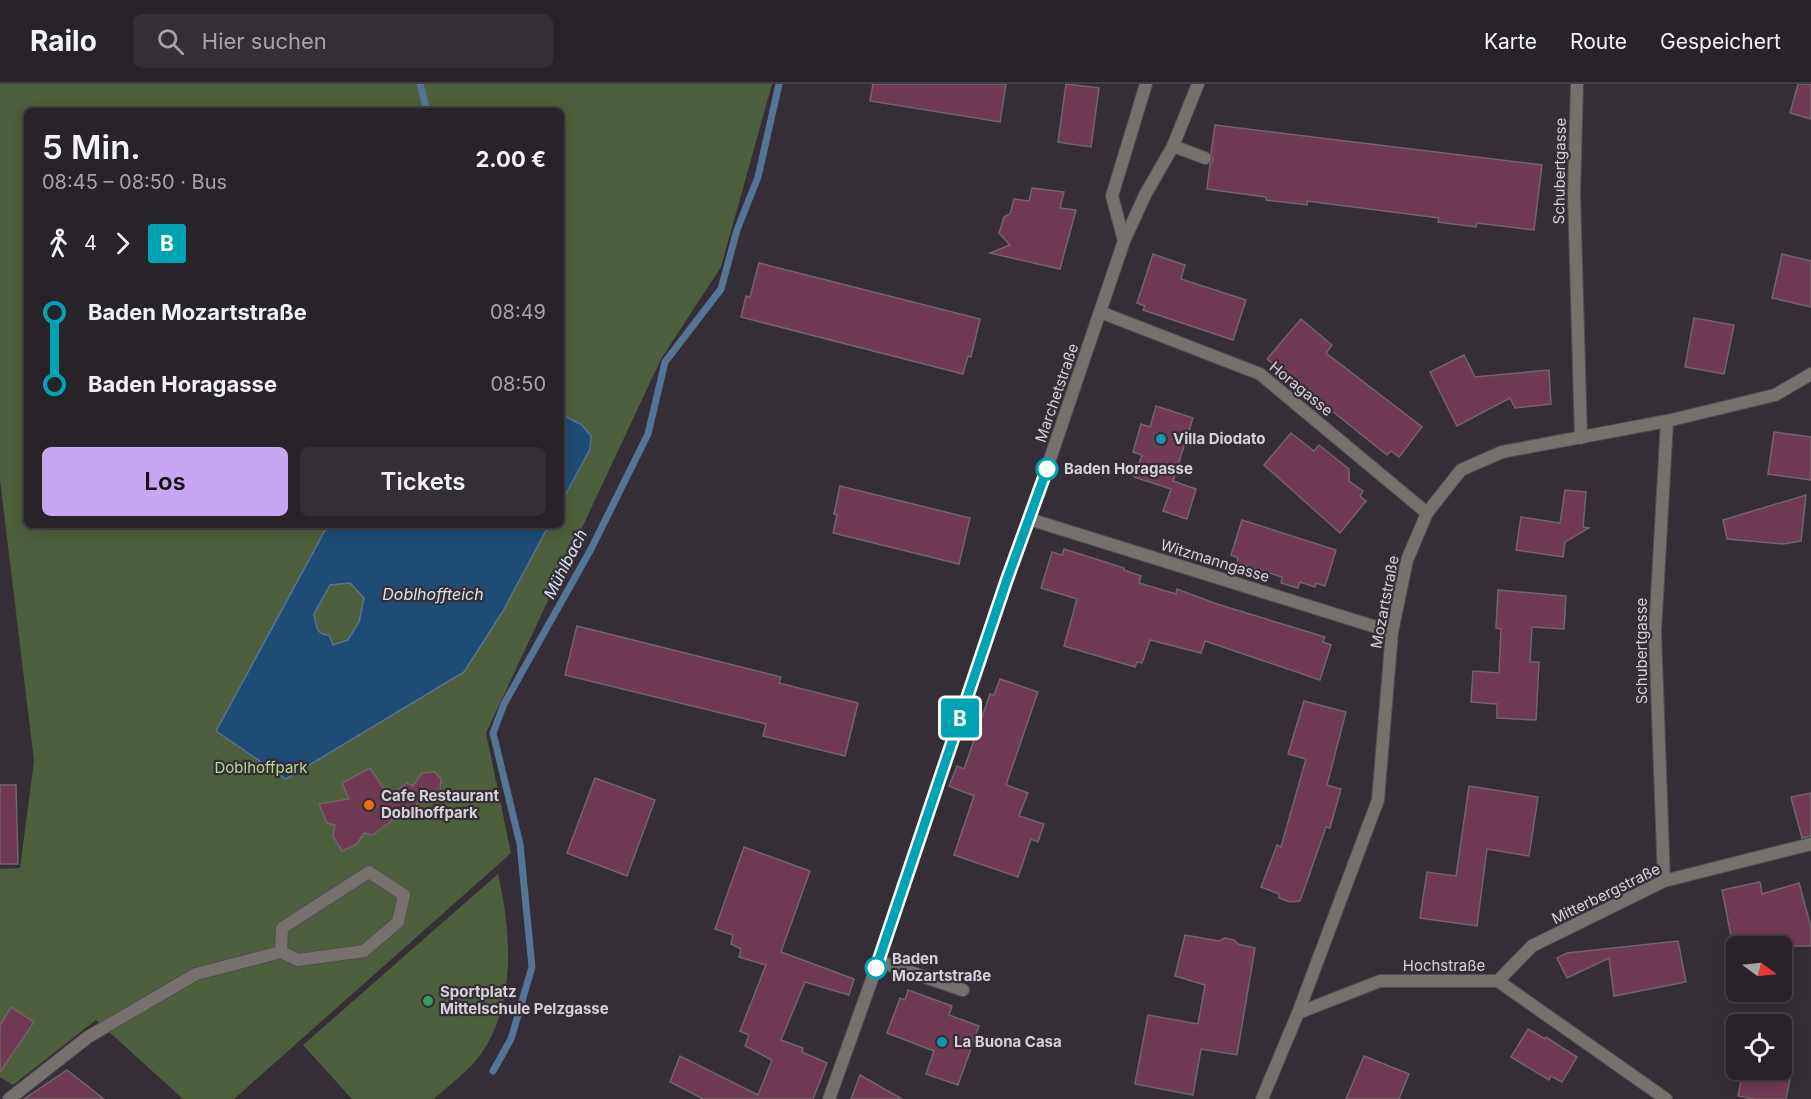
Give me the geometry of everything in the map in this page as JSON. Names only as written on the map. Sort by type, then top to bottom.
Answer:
[{"type":"street","points":[[1124,241],[1112,196],[1146,84]]},
{"type":"street","name":"Marchetstraße","points":[[829,1099],[1124,241],[1145,195],[1173,146],[1198,84]]},
{"type":"street","name":"Schubertgasse","points":[[1577,84],[1574,194],[1581,438]]},
{"type":"street","points":[[1173,146],[1205,158]]},
{"type":"street","name":"Horagasse","points":[[1100,312],[1260,374],[1428,513]]},
{"type":"street","name":"Mozartstraße","points":[[1262,1099],[1298,1013],[1378,800],[1392,632],[1407,560],[1428,513],[1461,470],[1502,452],[1667,421],[1775,395],[1811,374]]},
{"type":"street","name":"Schubertgasse","points":[[1664,881],[1655,632],[1667,421]]},
{"type":"street","name":"Witzmanngasse","points":[[1029,519],[1392,632]]},
{"type":"street","name":"Mitterbergstraße","points":[[1498,981],[1532,946],[1664,881],[1811,844]]},
{"type":"street","points":[[9,1099],[88,1037],[196,974],[281,952],[298,960],[364,951],[398,922],[404,895],[369,872],[282,928],[281,952]]},
{"type":"street","points":[[878,961],[963,990]]},
{"type":"street","name":"Hochstraße","points":[[1298,1013],[1380,981],[1498,981],[1666,1099]]},
{"type":"green space","name":"Doblhoffpark","points":[[0,84],[772,84],[721,267],[661,359],[486,733],[511,853],[234,1099],[183,1099],[96,1020],[13,1085],[0,1077],[0,869],[20,868],[34,761],[0,480]]},
{"type":"green space","name":"Sportplatz Mittelschule Pelzgasse","points":[[498,874],[508,943],[506,989],[493,1034],[481,1054],[465,1072],[434,1099],[352,1099],[303,1045]]},
{"type":"water","points":[[564,416],[582,425],[591,436],[590,449],[564,497]]},
{"type":"water","name":"Doblhoffteich","points":[[326,528],[547,528],[503,611],[464,672],[286,779],[216,731]],"holes":[[[350,583],[364,598],[359,622],[348,640],[333,645],[329,635],[317,629],[314,614],[330,585]]]},
{"type":"building","points":[[873,84],[1006,84],[1000,122],[870,101]]},
{"type":"building","points":[[1066,84],[1099,88],[1091,147],[1058,142]]},
{"type":"building","points":[[1798,84],[1811,84],[1811,119],[1790,113]]},
{"type":"building","points":[[1215,125],[1542,165],[1534,230],[1477,223],[1476,227],[1438,222],[1439,218],[1307,201],[1307,205],[1266,200],[1266,197],[1207,189],[1210,164],[1213,160],[1211,153]]},
{"type":"building","points":[[1032,188],[1064,192],[1060,208],[1076,210],[1060,269],[990,253],[1010,245],[999,233],[1004,217],[1010,214],[1014,199],[1029,201]]},
{"type":"building","points":[[1153,254],[1185,265],[1181,279],[1246,300],[1233,340],[1143,310],[1145,306],[1137,303]]},
{"type":"building","points":[[1782,254],[1811,261],[1811,307],[1772,298]]},
{"type":"building","points":[[759,263],[980,319],[971,357],[968,356],[963,374],[741,317],[746,296],[750,297]]},
{"type":"building","points":[[1694,318],[1734,325],[1724,374],[1685,367]]},
{"type":"building","points":[[1301,319],[1332,345],[1326,353],[1422,427],[1399,457],[1391,451],[1387,455],[1267,359]]},
{"type":"building","points":[[1464,355],[1475,377],[1549,370],[1551,404],[1515,408],[1510,398],[1457,426],[1430,372]]},
{"type":"building","name":"Villa Diodato","points":[[1156,406],[1193,418],[1173,481],[1196,489],[1187,519],[1163,511],[1171,489],[1134,477],[1142,455],[1133,452],[1141,424],[1150,427]]},
{"type":"building","points":[[1774,432],[1811,437],[1811,480],[1768,474]]},
{"type":"building","points":[[1291,433],[1314,451],[1319,445],[1349,469],[1349,481],[1363,491],[1360,496],[1366,501],[1340,533],[1264,465]]},
{"type":"building","points":[[840,486],[970,518],[959,564],[833,533],[837,515],[834,514]]},
{"type":"building","points":[[1565,490],[1586,492],[1583,527],[1589,528],[1565,542],[1563,557],[1516,550],[1521,517],[1560,523]]},
{"type":"building","points":[[1806,495],[1801,541],[1783,544],[1727,539],[1723,520]]},
{"type":"building","points":[[1242,520],[1336,550],[1325,586],[1316,583],[1315,587],[1300,582],[1298,588],[1281,583],[1282,577],[1237,563],[1238,558],[1231,555]]},
{"type":"building","points":[[1064,549],[1124,568],[1124,570],[1141,576],[1139,583],[1176,594],[1177,589],[1217,604],[1325,637],[1323,642],[1331,645],[1320,680],[1205,641],[1201,653],[1150,640],[1142,663],[1137,662],[1135,667],[1064,646],[1077,599],[1041,588],[1052,552],[1062,555]]},
{"type":"building","points":[[1498,590],[1566,596],[1564,629],[1532,627],[1530,662],[1539,662],[1536,720],[1497,718],[1497,704],[1471,702],[1473,671],[1499,673],[1501,629],[1496,628]]},
{"type":"building","points":[[577,626],[781,677],[779,683],[858,703],[845,756],[763,736],[766,724],[565,675]]},
{"type":"building","points":[[1000,679],[1038,692],[1006,785],[1028,793],[1019,816],[1044,824],[1038,842],[1031,839],[1018,877],[954,855],[974,796],[949,786],[957,766],[964,769],[990,694],[994,695]]},
{"type":"building","points":[[1304,701],[1346,712],[1327,785],[1341,789],[1330,828],[1326,827],[1300,901],[1290,902],[1279,898],[1279,894],[1261,887],[1277,845],[1281,847],[1306,759],[1288,754]]},
{"type":"building","name":"Cafe Restaurant Doblhoffpark","points":[[370,768],[389,797],[407,783],[413,786],[422,773],[435,772],[441,779],[440,791],[424,797],[406,816],[399,815],[373,835],[364,833],[357,844],[342,851],[333,836],[335,825],[327,823],[319,804],[349,799],[342,783]]},
{"type":"building","points":[[595,778],[655,800],[627,876],[567,853]]},
{"type":"building","points":[[0,785],[16,785],[18,864],[0,864]]},
{"type":"building","points":[[1469,786],[1538,797],[1529,856],[1487,849],[1477,926],[1420,918],[1427,872],[1456,876]]},
{"type":"building","points":[[1811,793],[1811,836],[1802,838],[1791,797]]},
{"type":"building","points":[[744,847],[810,871],[781,952],[854,979],[849,995],[805,982],[781,1040],[803,1048],[802,1052],[827,1063],[813,1099],[703,1099],[670,1082],[680,1056],[758,1095],[772,1060],[745,1046],[749,1035],[740,1031],[766,965],[739,957],[741,949],[731,944],[733,935],[715,929]]},
{"type":"building","points":[[1760,882],[1762,894],[1799,883],[1811,927],[1811,946],[1792,946],[1792,936],[1731,936],[1722,890]]},
{"type":"building","points":[[1185,935],[1219,941],[1225,938],[1255,948],[1237,1055],[1201,1049],[1193,1095],[1135,1084],[1148,1015],[1198,1024],[1205,985],[1175,976]]},
{"type":"building","points":[[1678,941],[1686,982],[1614,996],[1609,958],[1567,978],[1557,958],[1567,953]]},
{"type":"building","name":"La Buona Casa","points":[[908,990],[952,1006],[949,1015],[979,1026],[958,1085],[926,1074],[934,1051],[887,1033],[900,998],[905,1000]]},
{"type":"building","points":[[11,1007],[34,1022],[0,1072],[0,1025]]},
{"type":"building","points":[[1528,1029],[1545,1039],[1546,1037],[1577,1057],[1562,1082],[1551,1076],[1549,1080],[1511,1057]]},
{"type":"building","points":[[1364,1056],[1409,1074],[1399,1099],[1346,1099]]},
{"type":"building","points":[[67,1070],[104,1099],[24,1099]]},
{"type":"building","points":[[860,1075],[902,1099],[851,1099]]},
{"type":"building","points":[[1741,1080],[1790,1080],[1786,1099],[1754,1099],[1738,1096]]},
{"type":"waterway","points":[[420,84],[426,108]]},
{"type":"waterway","name":"Mühlbach","points":[[493,1071],[511,1039],[532,967],[520,844],[493,733],[504,704],[591,549],[648,434],[665,362],[721,289],[737,230],[758,177],[779,84]]},
{"type":"bus line","name":"B","points":[[876,968],[1006,582],[1047,469]]},
{"type":"place","name":"Villa Diodato","points":[[1161,439]]},
{"type":"place","name":"Baden Horagasse","points":[[1047,469]]},
{"type":"place","name":"Cafe Restaurant Doblhoffpark","points":[[369,805]]},
{"type":"place","name":"Baden Mozartstraße","points":[[876,968]]},
{"type":"place","name":"Sportplatz Mittelschule Pelzgasse","points":[[428,1001]]},
{"type":"place","name":"La Buona Casa","points":[[942,1042]]}]
